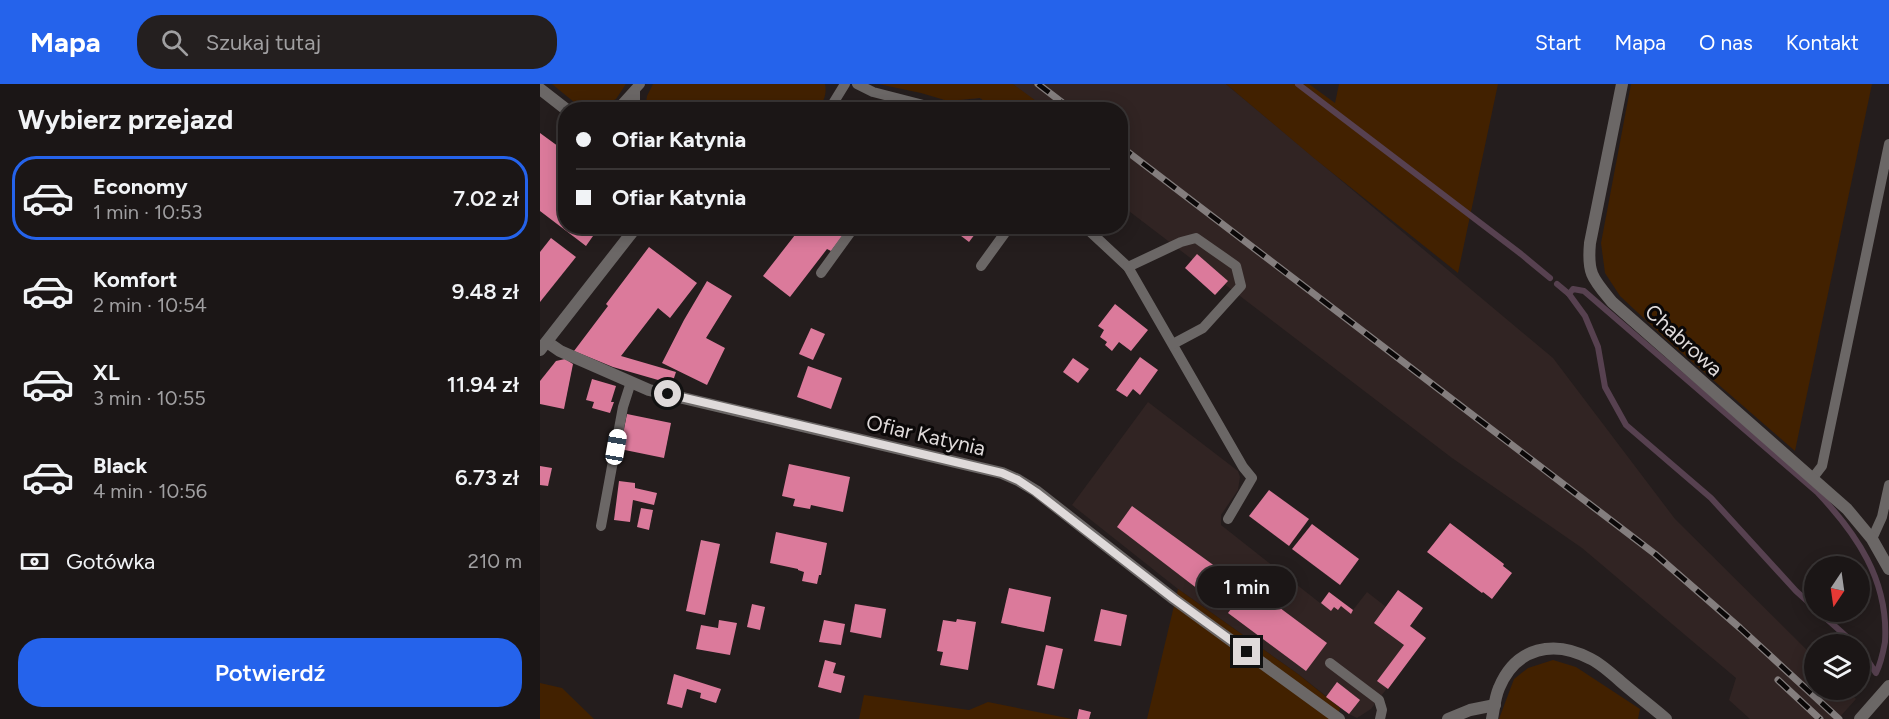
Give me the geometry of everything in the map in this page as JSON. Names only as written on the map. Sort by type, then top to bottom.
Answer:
[{"type":"street","name":"Chabrowa","points":[[1622,84],[1590,243],[1588,265],[1591,273],[1612,302],[1847,509],[1872,539],[1889,569]]},
{"type":"street","points":[[540,89],[558,103]]},
{"type":"street","points":[[543,346],[631,234]]},
{"type":"street","name":"Ofiar Katynia","points":[[543,346],[560,351],[650,390],[1002,473],[1018,480],[1174,599],[1339,719]]},
{"type":"street","points":[[1492,719],[1499,688],[1506,675],[1523,657],[1537,650],[1553,647],[1575,651],[1593,660],[1666,719]]},
{"type":"street","points":[[1860,719],[1889,686]]},
{"type":"street","points":[[1448,719],[1470,710],[1495,705]]},
{"type":"lane","points":[[834,102],[845,84]]},
{"type":"lane","points":[[857,84],[873,92],[910,102]]},
{"type":"lane","points":[[624,102],[637,88]]},
{"type":"lane","points":[[1812,479],[1822,466],[1889,144]]},
{"type":"lane","points":[[821,273],[849,234]]},
{"type":"lane","points":[[981,266],[1004,234]]},
{"type":"lane","points":[[1093,234],[1128,267],[1243,467],[1252,478],[1228,519]]},
{"type":"lane","points":[[1128,267],[1181,242],[1196,238],[1236,266],[1241,286],[1203,328],[1173,344]]},
{"type":"lane","points":[[601,526],[623,407],[631,382]]},
{"type":"lane","points":[[1872,539],[1882,517],[1889,484]]},
{"type":"lane","points":[[1330,663],[1379,700],[1382,710],[1380,719]]},
{"type":"shaded area","points":[[552,84],[626,84],[616,99],[610,102],[574,102]]},
{"type":"shaded area","points":[[653,84],[825,84],[826,91],[822,102],[646,102]]},
{"type":"shaded area","points":[[878,84],[1013,84],[1037,102],[986,102],[980,98],[948,101]]},
{"type":"shaded area","points":[[898,84],[1226,84],[1553,358],[1675,519],[1804,647],[1804,700],[1855,700],[1838,719],[1750,719],[1729,700],[1736,678],[1582,548],[1452,458],[1128,210],[1128,102],[986,102],[980,98],[948,101]]},
{"type":"shaded area","points":[[1226,84],[1309,84],[1335,103],[1339,84],[1498,84],[1458,273],[1315,159]]},
{"type":"shaded area","points":[[1631,84],[1872,84],[1795,451],[1620,296],[1605,273],[1601,243]]},
{"type":"shaded area","points":[[1148,402],[1238,471],[1240,477],[1238,490],[1221,515],[1221,525],[1320,603],[1329,592],[1353,610],[1367,592],[1426,638],[1371,709],[1357,718],[1349,714],[1298,674],[1178,589],[1072,505]]},
{"type":"shaded area","points":[[1178,589],[1298,674],[1340,708],[1337,719],[1147,719]]},
{"type":"shaded area","points":[[1553,660],[1576,667],[1640,709],[1638,719],[1499,719],[1514,679],[1528,668]]},
{"type":"shaded area","points":[[540,683],[562,688],[594,719],[540,719]]},
{"type":"shaded area","points":[[864,695],[969,710],[988,702],[1072,719],[859,719]]},
{"type":"building","points":[[540,133],[558,146],[558,225],[540,211]]},
{"type":"building","points":[[570,234],[594,234],[586,246]]},
{"type":"building","points":[[796,234],[844,234],[831,251],[827,249],[790,297],[763,276]]},
{"type":"building","points":[[958,234],[975,234],[969,242]]},
{"type":"building","points":[[551,238],[576,257],[540,302],[540,252]]},
{"type":"building","points":[[649,247],[697,283],[670,318],[658,308],[621,356],[676,372],[672,384],[613,367],[574,351]]},
{"type":"building","points":[[1197,254],[1228,281],[1215,295],[1185,268]]},
{"type":"building","points":[[707,281],[732,296],[706,338],[725,348],[707,385],[662,363]]},
{"type":"building","points":[[1115,304],[1148,330],[1131,351],[1119,342],[1112,351],[1105,345],[1107,342],[1100,337],[1104,330],[1098,326]]},
{"type":"building","points":[[811,328],[825,334],[813,360],[799,354]]},
{"type":"building","points":[[1140,357],[1158,370],[1140,395],[1133,389],[1127,397],[1116,390]]},
{"type":"building","points":[[1073,358],[1089,369],[1078,383],[1063,372]]},
{"type":"building","points":[[565,359],[573,364],[564,409],[540,404],[540,381],[556,361]]},
{"type":"building","points":[[808,366],[842,378],[831,409],[797,397]]},
{"type":"building","points":[[592,379],[616,386],[610,413],[592,408],[594,402],[586,400]]},
{"type":"building","points":[[627,414],[671,423],[664,458],[620,449]]},
{"type":"building","points":[[789,464],[850,477],[843,512],[811,505],[810,509],[793,506],[795,499],[782,496]]},
{"type":"building","points":[[540,466],[552,468],[548,486],[540,485]]},
{"type":"building","points":[[619,481],[635,483],[635,488],[657,493],[654,505],[633,500],[630,522],[614,520]]},
{"type":"building","points":[[1269,490],[1309,519],[1289,546],[1249,516]]},
{"type":"building","points":[[1132,506],[1234,580],[1216,603],[1117,527]]},
{"type":"building","points":[[641,508],[653,510],[649,530],[637,527]]},
{"type":"building","points":[[1450,523],[1504,564],[1503,566],[1512,573],[1492,599],[1427,552]]},
{"type":"building","points":[[1312,524],[1359,559],[1340,585],[1292,549]]},
{"type":"building","points":[[776,532],[827,543],[817,584],[802,581],[804,572],[798,569],[770,563]]},
{"type":"building","points":[[701,540],[720,544],[705,615],[686,611]]},
{"type":"building","points":[[1249,585],[1327,643],[1306,671],[1228,613]]},
{"type":"building","points":[[1009,588],[1051,597],[1044,632],[1001,623]]},
{"type":"building","points":[[1398,590],[1423,608],[1410,626],[1426,638],[1388,689],[1377,681],[1404,645],[1374,623]]},
{"type":"building","points":[[1329,592],[1353,610],[1351,614],[1341,606],[1338,610],[1334,607],[1331,611],[1321,603]]},
{"type":"building","points":[[752,604],[765,607],[760,630],[747,627]]},
{"type":"building","points":[[855,604],[886,609],[881,638],[850,632]]},
{"type":"building","points":[[1101,609],[1127,615],[1121,646],[1094,641]]},
{"type":"building","points":[[957,619],[976,622],[968,670],[940,665],[943,652],[937,651],[943,620],[956,622]]},
{"type":"building","points":[[719,620],[737,623],[730,655],[696,649],[701,625],[718,628]]},
{"type":"building","points":[[824,620],[845,624],[841,645],[819,642]]},
{"type":"building","points":[[1046,645],[1063,649],[1054,689],[1037,685]]},
{"type":"building","points":[[825,660],[836,663],[833,673],[845,676],[841,693],[818,687]]},
{"type":"building","points":[[674,674],[721,689],[716,703],[700,698],[701,693],[687,689],[682,708],[667,704]]},
{"type":"building","points":[[1337,682],[1360,700],[1349,714],[1326,697]]},
{"type":"building","points":[[1079,709],[1091,712],[1089,719],[1077,719]]},
{"type":"waterway","points":[[1298,84],[1550,278]]},
{"type":"waterway","points":[[1557,284],[1569,294],[1585,316],[1598,347],[1605,387],[1626,425],[1711,498],[1804,598]]},
{"type":"waterway","points":[[1569,294],[1573,289],[1584,291],[1817,492],[1845,524],[1867,559],[1882,598],[1885,642],[1876,673],[1870,664]]},
{"type":"waterway","points":[[1830,622],[1844,634]]},
{"type":"railway","points":[[1038,84],[1062,102]]},
{"type":"railway","points":[[1128,152],[1655,554],[1839,719]]},
{"type":"railway","points":[[1778,680],[1820,719]]},
{"type":"route","points":[[668,394],[1002,473],[1018,480],[1247,652]]}]
